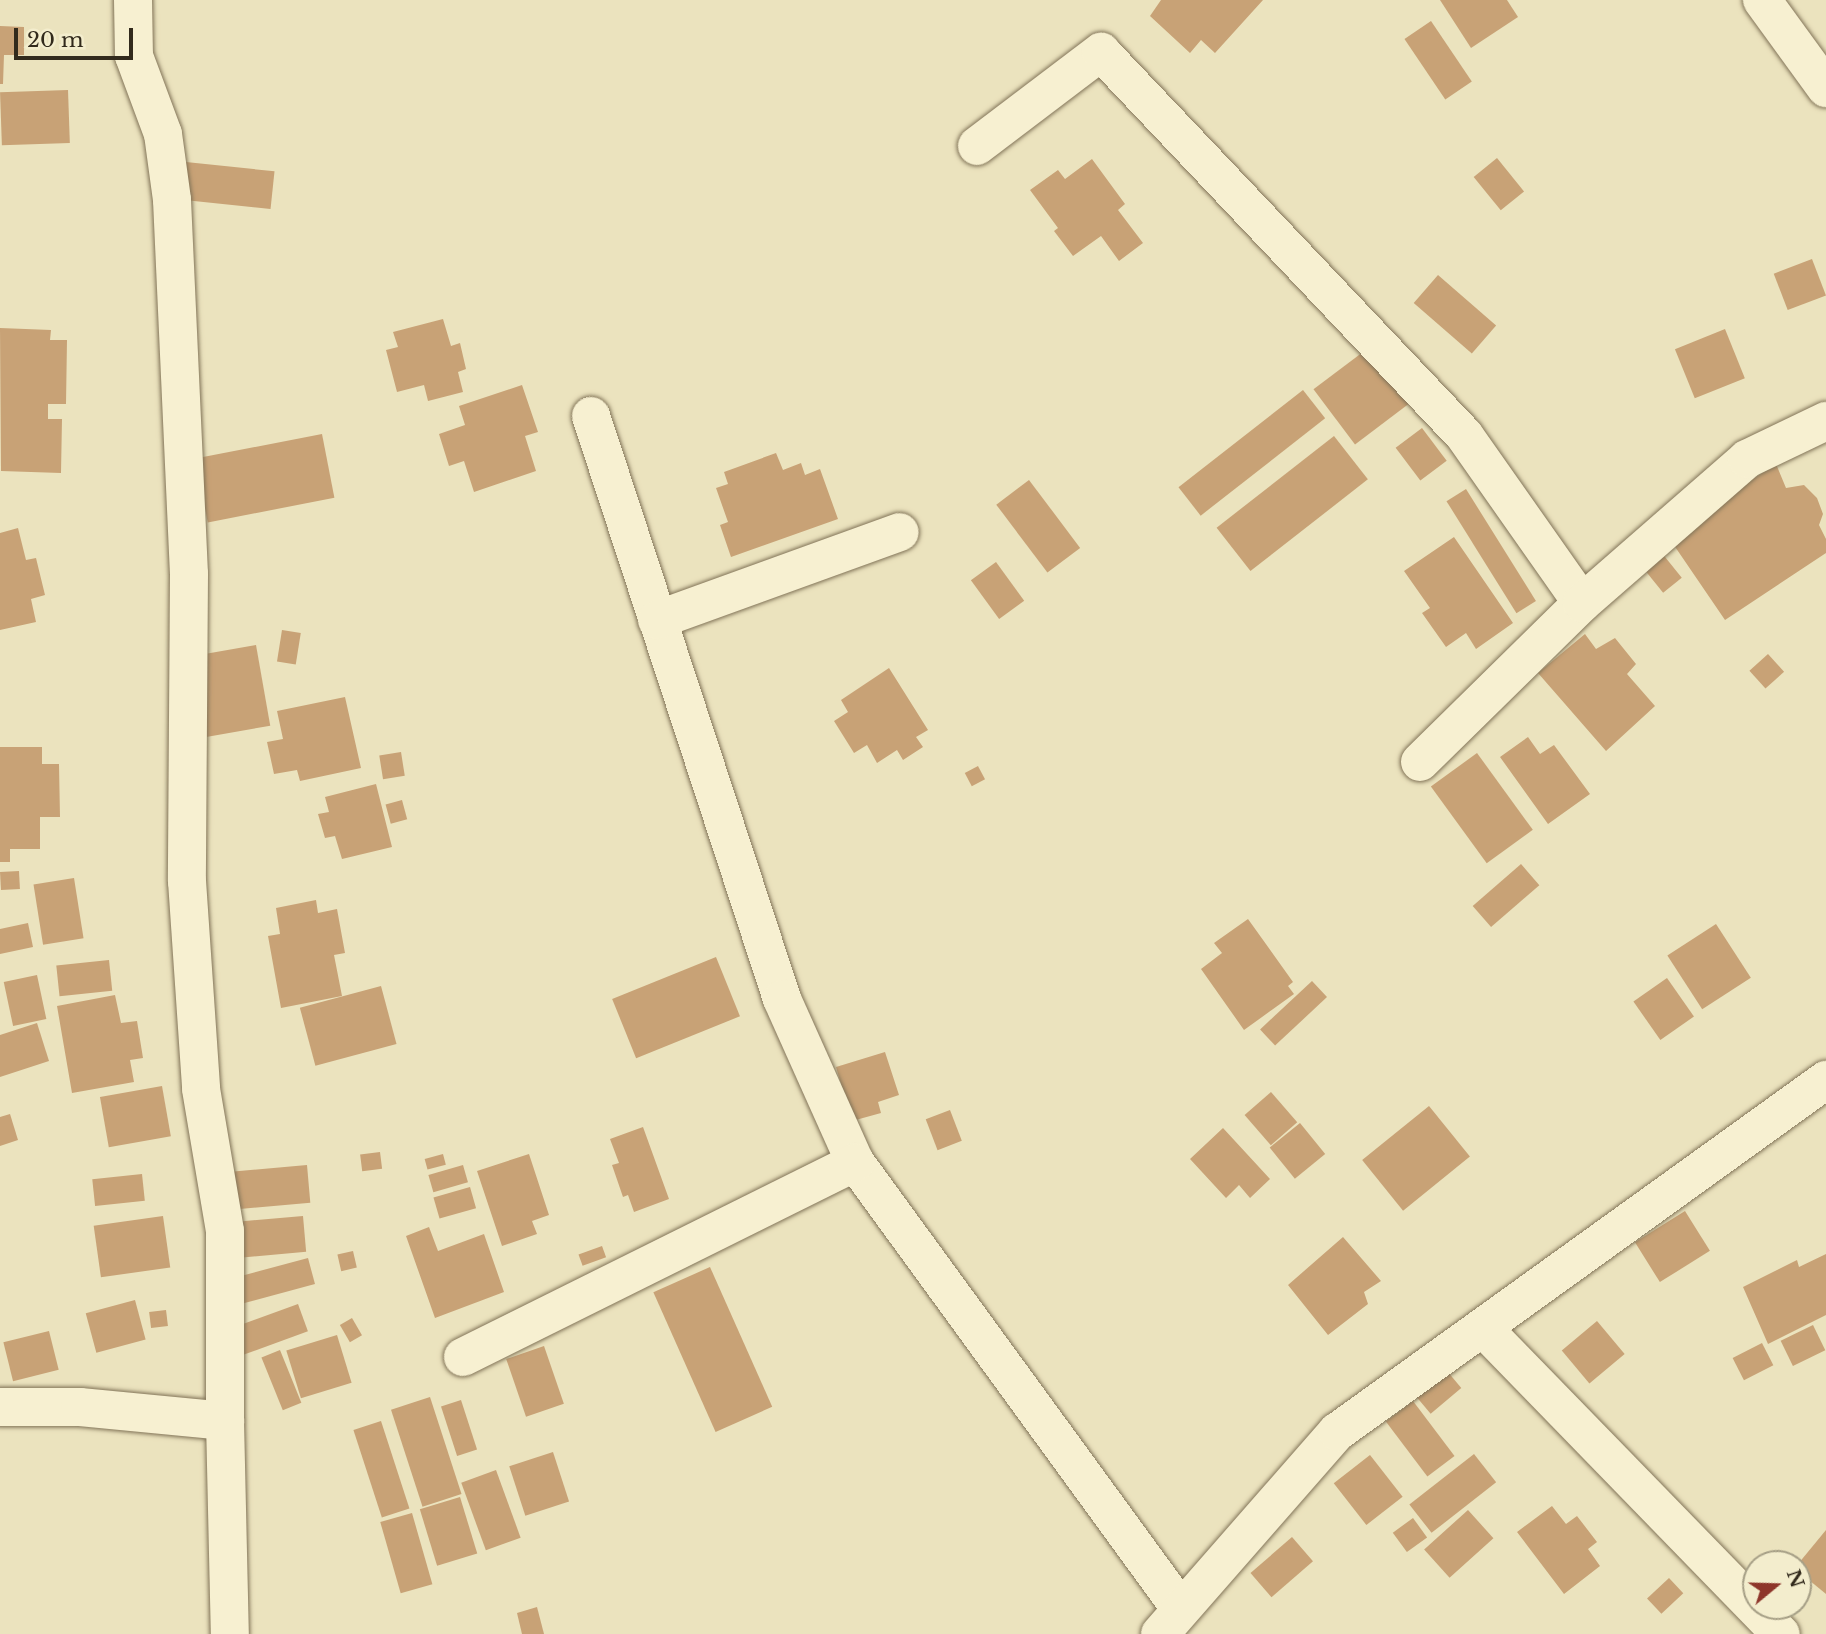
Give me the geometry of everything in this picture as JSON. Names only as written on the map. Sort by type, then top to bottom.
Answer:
[{"type":"street","points":[[133,0],[134,56],[163,134],[172,200],[189,574],[187,881],[201,1088],[225,1231],[225,1421],[230,1634]]},
{"type":"street","points":[[1762,0],[1826,88]]},
{"type":"street","points":[[977,146],[1101,52],[1464,435],[1582,603]]},
{"type":"street","points":[[591,415],[782,999],[855,1162],[1170,1621],[1337,1432],[1826,1080]]},
{"type":"street","points":[[1420,762],[1582,603],[1747,459],[1826,421]]},
{"type":"street","points":[[657,620],[900,532]]},
{"type":"street","points":[[463,1357],[855,1162]]},
{"type":"street","points":[[1483,1328],[1781,1634]]},
{"type":"street","points":[[0,1408],[79,1407],[225,1421]]},
{"type":"building","points":[[1161,0],[1263,0],[1215,53],[1201,40],[1190,53],[1150,16]]},
{"type":"building","points":[[1440,0],[1507,0],[1518,17],[1471,48]]},
{"type":"building","points":[[1431,21],[1472,82],[1445,99],[1404,39]]},
{"type":"building","points":[[0,26],[24,27],[24,55],[4,55],[3,84],[0,84]]},
{"type":"building","points":[[68,90],[70,143],[2,145],[0,92]]},
{"type":"building","points":[[1497,158],[1524,191],[1501,210],[1474,177]]},
{"type":"building","points":[[1092,159],[1125,204],[1118,210],[1143,243],[1119,261],[1101,236],[1073,256],[1054,231],[1058,228],[1030,190],[1058,170],[1065,179]]},
{"type":"building","points":[[186,162],[275,171],[271,209],[182,200]]},
{"type":"building","points":[[1812,259],[1826,295],[1788,310],[1774,274]]},
{"type":"building","points":[[1438,275],[1496,326],[1472,353],[1414,303]]},
{"type":"building","points":[[443,319],[451,346],[460,343],[466,369],[458,372],[463,392],[428,401],[424,385],[397,392],[386,350],[398,347],[393,332]]},
{"type":"building","points":[[0,328],[51,330],[50,340],[67,340],[66,404],[48,404],[48,419],[62,419],[61,473],[1,471]]},
{"type":"building","points":[[1725,329],[1745,378],[1695,398],[1675,349]]},
{"type":"building","points":[[1367,349],[1409,404],[1355,444],[1313,389]]},
{"type":"building","points":[[522,385],[538,432],[525,436],[536,471],[474,492],[464,461],[449,466],[439,434],[465,425],[459,406]]},
{"type":"building","points":[[1303,390],[1325,418],[1201,516],[1178,487]]},
{"type":"building","points":[[1422,428],[1447,461],[1420,481],[1396,448]]},
{"type":"building","points":[[322,434],[334,498],[208,522],[195,459]]},
{"type":"building","points":[[1334,436],[1368,479],[1250,571],[1217,528]]},
{"type":"building","points":[[776,453],[783,470],[801,463],[805,475],[820,469],[838,519],[731,557],[720,525],[728,522],[716,488],[728,484],[724,472]]},
{"type":"building","points":[[1776,464],[1786,488],[1804,485],[1817,498],[1823,514],[1819,525],[1826,539],[1826,553],[1725,620],[1667,535]]},
{"type":"building","points":[[1029,480],[1080,548],[1047,573],[996,505]]},
{"type":"building","points":[[1466,489],[1536,601],[1516,613],[1446,501]]},
{"type":"building","points":[[18,528],[26,560],[36,558],[45,595],[31,599],[36,622],[0,630],[0,533]]},
{"type":"building","points":[[1454,537],[1513,623],[1476,649],[1466,633],[1446,647],[1422,613],[1430,608],[1404,571]]},
{"type":"building","points":[[1661,552],[1682,578],[1663,593],[1642,567]]},
{"type":"building","points":[[996,562],[1024,601],[999,619],[971,580]]},
{"type":"building","points":[[282,630],[301,633],[296,665],[277,662]]},
{"type":"building","points":[[1585,634],[1596,649],[1615,638],[1636,664],[1627,674],[1655,706],[1606,751],[1538,673]]},
{"type":"building","points":[[256,645],[270,726],[206,737],[192,656]]},
{"type":"building","points":[[1768,654],[1784,672],[1765,689],[1749,671]]},
{"type":"building","points":[[889,668],[928,730],[916,737],[923,747],[903,760],[897,750],[877,763],[867,745],[854,753],[834,721],[848,712],[841,700]]},
{"type":"building","points":[[345,697],[361,768],[300,781],[297,770],[274,774],[267,742],[283,739],[277,711]]},
{"type":"building","points":[[1528,737],[1540,754],[1554,745],[1590,794],[1548,824],[1500,757]]},
{"type":"building","points":[[0,747],[42,747],[42,764],[59,764],[60,817],[40,817],[40,849],[10,849],[10,862],[0,862]]},
{"type":"building","points":[[401,752],[405,776],[383,779],[379,755]]},
{"type":"building","points":[[1477,753],[1533,830],[1487,863],[1431,787]]},
{"type":"building","points":[[978,766],[985,779],[972,786],[965,773]]},
{"type":"building","points":[[376,784],[392,847],[342,859],[335,836],[325,838],[318,814],[329,812],[325,797]]},
{"type":"building","points":[[402,800],[407,819],[391,824],[386,804]]},
{"type":"building","points":[[1521,864],[1539,885],[1491,927],[1473,906]]},
{"type":"building","points":[[19,871],[20,889],[1,890],[0,872]]},
{"type":"building","points":[[74,878],[84,938],[43,945],[34,884]]},
{"type":"building","points":[[316,900],[318,913],[337,909],[345,953],[334,955],[342,996],[281,1008],[268,936],[280,934],[276,908]]},
{"type":"building","points":[[1248,919],[1293,982],[1288,986],[1294,994],[1244,1030],[1201,969],[1222,953],[1214,943]]},
{"type":"building","points":[[28,923],[33,947],[0,954],[0,929]]},
{"type":"building","points":[[1716,924],[1751,978],[1702,1009],[1667,956]]},
{"type":"building","points":[[716,957],[740,1016],[636,1058],[612,999]]},
{"type":"building","points":[[109,960],[112,991],[60,996],[56,966]]},
{"type":"building","points":[[37,975],[46,1019],[13,1026],[4,982]]},
{"type":"building","points":[[1667,978],[1694,1017],[1660,1040],[1633,1002]]},
{"type":"building","points":[[1312,981],[1327,997],[1275,1046],[1260,1029]]},
{"type":"building","points":[[381,986],[397,1044],[315,1066],[300,1008]]},
{"type":"building","points":[[115,995],[121,1023],[137,1021],[143,1058],[130,1060],[134,1082],[72,1093],[57,1006]]},
{"type":"building","points":[[37,1023],[49,1061],[0,1077],[0,1035]]},
{"type":"building","points":[[885,1052],[899,1095],[878,1102],[881,1113],[852,1121],[836,1067]]},
{"type":"building","points":[[162,1086],[171,1136],[109,1147],[100,1097]]},
{"type":"building","points":[[1271,1092],[1297,1122],[1271,1145],[1245,1115]]},
{"type":"building","points":[[1429,1106],[1470,1157],[1403,1211],[1362,1160]]},
{"type":"building","points":[[950,1110],[962,1141],[938,1150],[926,1119]]},
{"type":"building","points":[[10,1114],[18,1140],[0,1146],[0,1117]]},
{"type":"building","points":[[1300,1123],[1325,1154],[1295,1179],[1270,1148]]},
{"type":"building","points":[[643,1127],[669,1199],[634,1212],[628,1195],[623,1197],[612,1165],[619,1163],[610,1139]]},
{"type":"building","points":[[1223,1128],[1270,1179],[1250,1198],[1239,1185],[1226,1198],[1190,1159]]},
{"type":"building","points":[[380,1152],[382,1169],[362,1171],[360,1154]]},
{"type":"building","points":[[443,1154],[446,1165],[427,1170],[425,1159]]},
{"type":"building","points":[[529,1154],[549,1215],[532,1221],[537,1234],[502,1246],[477,1171]]},
{"type":"building","points":[[307,1165],[310,1203],[232,1210],[228,1172]]},
{"type":"building","points":[[463,1165],[468,1182],[433,1192],[428,1175]]},
{"type":"building","points":[[142,1174],[145,1201],[95,1206],[92,1179]]},
{"type":"building","points":[[470,1187],[476,1208],[440,1219],[433,1197]]},
{"type":"building","points":[[1685,1211],[1710,1251],[1660,1282],[1635,1242]]},
{"type":"building","points":[[163,1216],[170,1267],[101,1277],[94,1226]]},
{"type":"building","points":[[303,1216],[306,1252],[237,1258],[234,1222]]},
{"type":"building","points":[[429,1227],[438,1251],[484,1234],[504,1292],[435,1318],[406,1236]]},
{"type":"building","points":[[1343,1237],[1381,1281],[1364,1292],[1368,1304],[1328,1335],[1288,1285]]},
{"type":"building","points":[[602,1246],[606,1257],[583,1266],[579,1255]]},
{"type":"building","points":[[353,1251],[357,1268],[341,1271],[337,1255]]},
{"type":"building","points":[[1826,1254],[1826,1315],[1768,1344],[1743,1287],[1797,1260],[1799,1267]]},
{"type":"building","points":[[308,1258],[315,1284],[236,1305],[229,1279]]},
{"type":"building","points":[[710,1267],[772,1407],[716,1432],[653,1292]]},
{"type":"building","points":[[135,1300],[146,1340],[96,1353],[86,1313]]},
{"type":"building","points":[[298,1304],[308,1331],[241,1356],[231,1328]]},
{"type":"building","points":[[166,1310],[168,1326],[151,1328],[149,1312]]},
{"type":"building","points":[[352,1318],[362,1335],[350,1342],[340,1325]]},
{"type":"building","points":[[1597,1321],[1625,1354],[1589,1384],[1562,1351]]},
{"type":"building","points":[[1813,1325],[1825,1350],[1793,1366],[1781,1341]]},
{"type":"building","points":[[49,1331],[59,1370],[13,1381],[3,1342]]},
{"type":"building","points":[[337,1335],[352,1383],[301,1398],[286,1350]]},
{"type":"building","points":[[1762,1343],[1773,1365],[1744,1380],[1733,1358]]},
{"type":"building","points":[[544,1346],[564,1404],[526,1417],[506,1359]]},
{"type":"building","points":[[280,1350],[301,1403],[283,1410],[261,1357]]},
{"type":"building","points":[[1442,1365],[1461,1388],[1431,1414],[1411,1391]]},
{"type":"building","points":[[430,1397],[462,1494],[423,1507],[391,1410]]},
{"type":"building","points":[[461,1400],[477,1449],[457,1456],[441,1406]]},
{"type":"building","points":[[1413,1401],[1455,1456],[1427,1477],[1386,1421]]},
{"type":"building","points":[[381,1421],[409,1508],[382,1517],[353,1430]]},
{"type":"building","points":[[553,1452],[569,1501],[525,1516],[509,1466]]},
{"type":"building","points":[[1474,1454],[1496,1482],[1432,1533],[1409,1504]]},
{"type":"building","points":[[1370,1455],[1403,1497],[1366,1525],[1334,1483]]},
{"type":"building","points":[[496,1470],[521,1538],[486,1550],[461,1483]]},
{"type":"building","points":[[460,1497],[477,1553],[437,1566],[420,1509]]},
{"type":"building","points":[[1552,1506],[1566,1524],[1577,1516],[1597,1542],[1588,1549],[1600,1566],[1564,1594],[1517,1532]]},
{"type":"building","points":[[1468,1510],[1493,1538],[1450,1578],[1424,1549]]},
{"type":"building","points":[[412,1513],[432,1584],[401,1593],[380,1522]]},
{"type":"building","points":[[1413,1518],[1427,1537],[1407,1552],[1393,1533]]},
{"type":"building","points":[[1826,1530],[1826,1594],[1812,1582],[1812,1550],[1810,1550]]},
{"type":"building","points":[[1292,1537],[1313,1561],[1271,1597],[1250,1573]]},
{"type":"building","points":[[1669,1578],[1683,1593],[1661,1614],[1647,1598]]},
{"type":"building","points":[[537,1607],[544,1634],[522,1634],[517,1613]]}]
